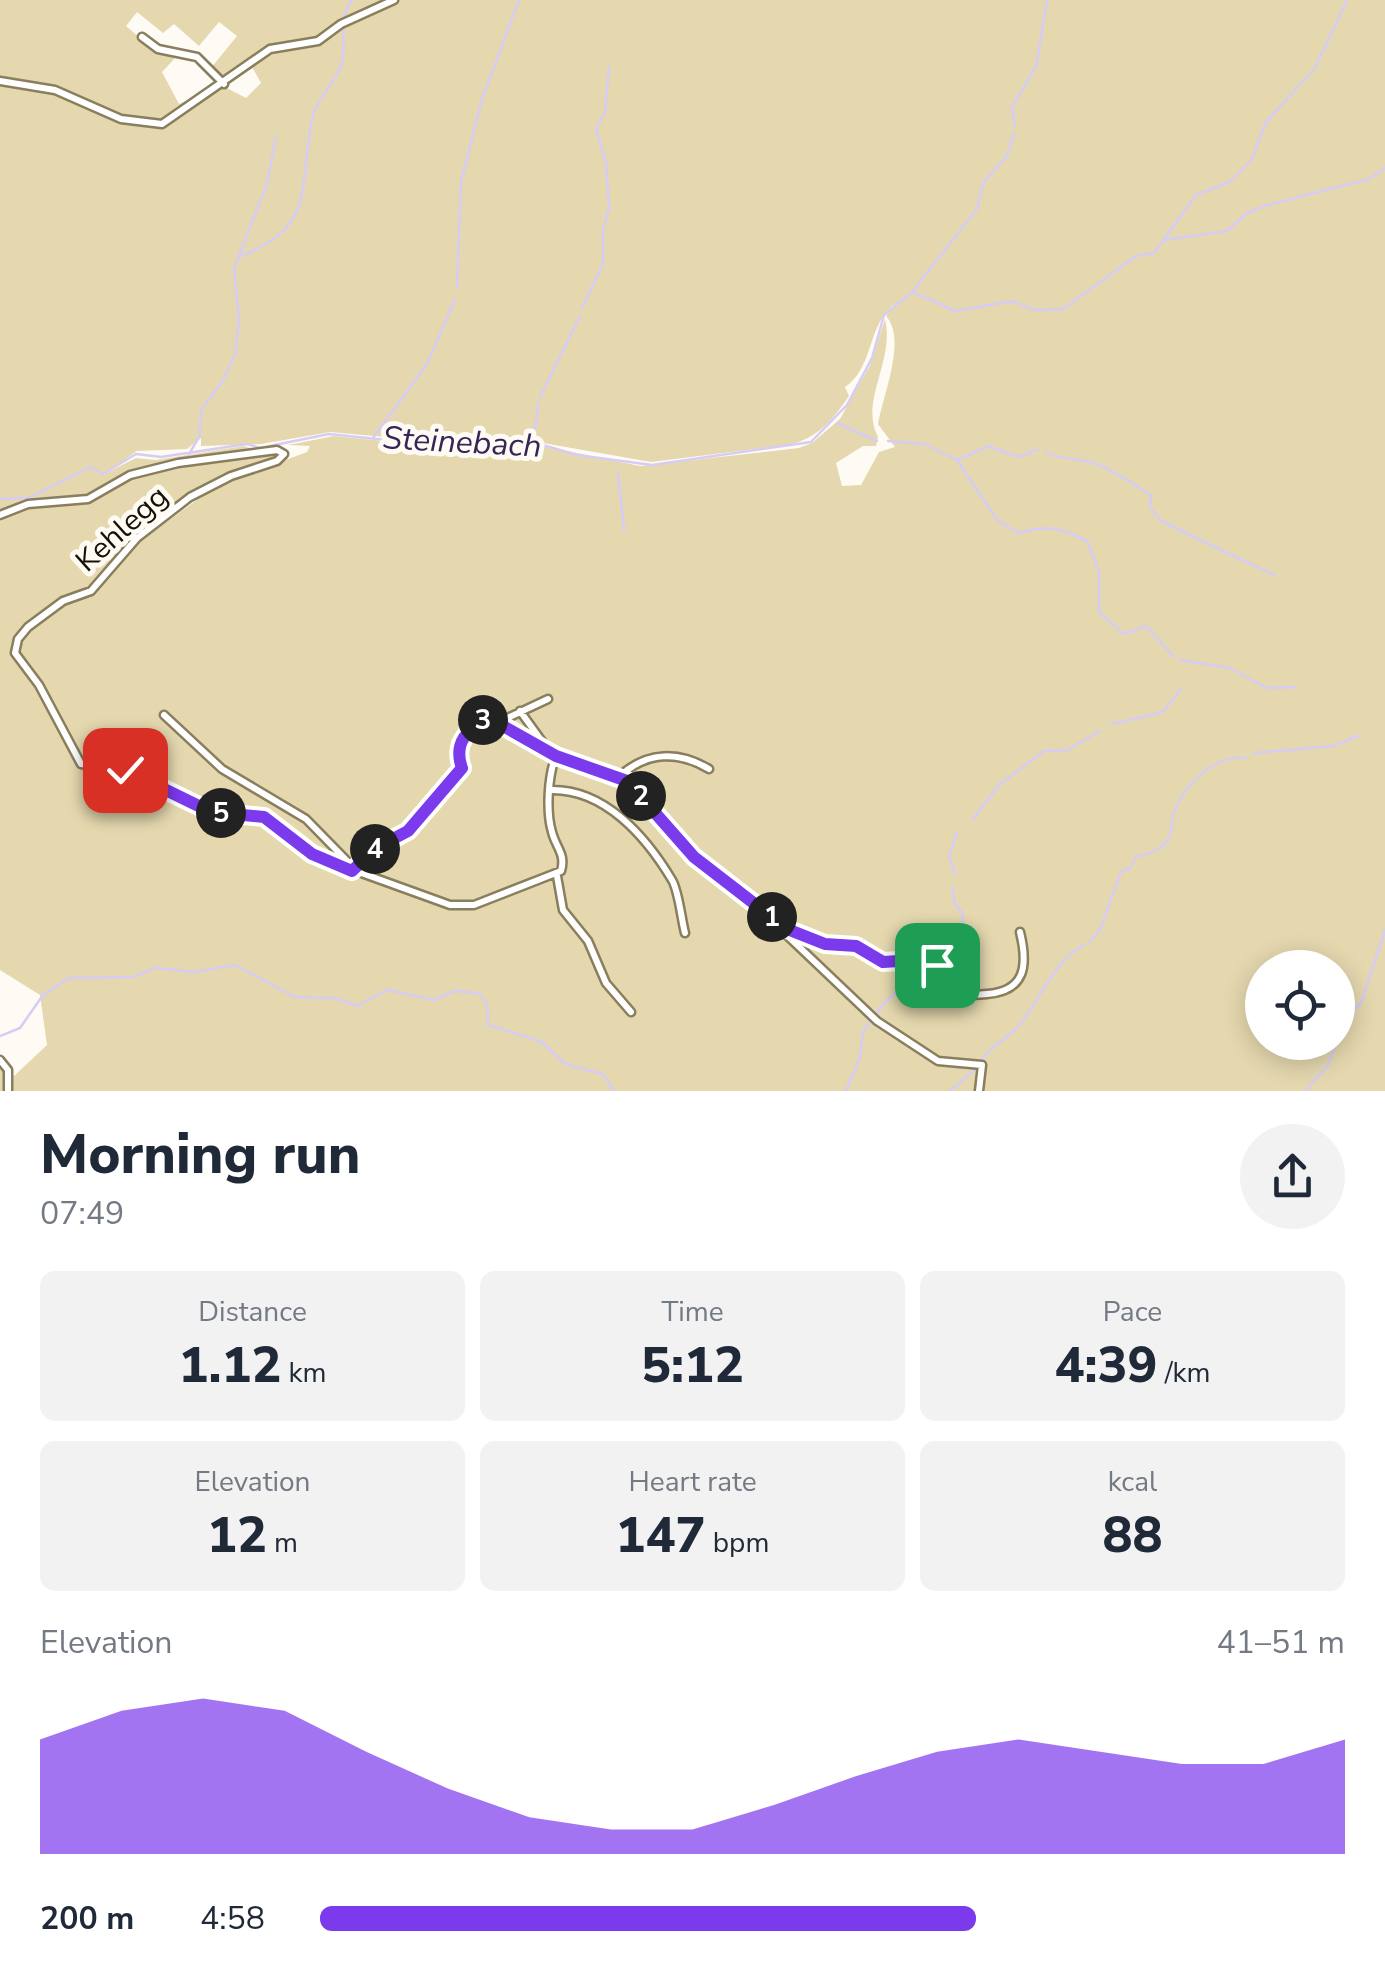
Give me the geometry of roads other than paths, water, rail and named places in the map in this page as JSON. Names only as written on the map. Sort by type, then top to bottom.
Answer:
[{"type":"street","points":[[4,83],[56,90],[122,119],[162,124],[270,49],[318,41],[344,22],[394,0]]},
{"type":"street","points":[[142,37],[158,49],[197,57],[224,84]]},
{"type":"street","name":"Kehlegg","points":[[0,515],[28,504],[88,499],[130,475],[178,463],[277,450],[284,454],[277,461],[231,476],[190,497],[137,538],[91,591],[63,601],[18,639],[15,653],[39,685],[80,764],[125,770],[211,812],[264,817],[312,854],[462,907],[556,876]]},
{"type":"street","points":[[499,722],[548,699]]},
{"type":"street","points":[[520,711],[552,754],[552,832],[563,858],[556,876],[563,910],[588,941],[606,983],[631,1012]]},
{"type":"street","name":"Kehlegg","points":[[164,715],[222,769],[306,819],[353,869]]},
{"type":"street","points":[[353,869],[408,831],[434,804],[462,768],[457,750],[468,730],[489,718],[552,754],[620,776],[694,857],[796,934],[825,944],[856,946],[883,962],[932,959],[952,988],[973,995],[1004,992],[1021,978],[1026,966],[1020,932]]},
{"type":"street","points":[[620,776],[662,754],[675,754],[708,768]]},
{"type":"street","points":[[551,790],[588,794],[616,812],[674,882],[685,933]]},
{"type":"street","points":[[756,906],[894,1034],[938,1061],[982,1065],[979,1091]]},
{"type":"street","points":[[0,1060],[8,1070],[8,1091]]},
{"type":"waterway","points":[[241,256],[283,231],[301,200],[313,116],[340,68],[345,16],[352,0]]},
{"type":"waterway","points":[[457,286],[461,182],[482,99],[519,0]]},
{"type":"waterway","name":"Steinebach","points":[[1015,126],[1012,107],[1036,67],[1047,0]]},
{"type":"waterway","name":"Steinebach","points":[[913,292],[955,311],[1013,301],[1034,310],[1063,309],[1136,256],[1154,253],[1196,195],[1230,182],[1252,159],[1266,122],[1315,68],[1347,0]]},
{"type":"waterway","points":[[582,308],[603,264],[603,229],[609,208],[606,161],[596,130],[605,112],[609,67]]},
{"type":"waterway","name":"Steinebach","points":[[0,499],[29,498],[90,467],[103,474],[136,454],[161,457],[247,444],[260,448],[329,434],[425,444],[526,440],[577,455],[652,465],[811,442],[847,405],[872,358],[884,315],[912,292],[977,209],[983,183],[1007,156],[1014,133]]},
{"type":"waterway","points":[[189,454],[199,437],[202,408],[222,382],[235,355],[239,319],[234,268],[267,184],[276,137]]},
{"type":"waterway","points":[[1165,240],[1227,231],[1247,213],[1267,205],[1369,179],[1385,168]]},
{"type":"waterway","points":[[373,438],[427,364],[455,299]]},
{"type":"waterway","points":[[540,397],[580,316]]},
{"type":"waterway","points":[[527,438],[536,426],[538,403]]},
{"type":"waterway","points":[[837,423],[877,441]]},
{"type":"waterway","points":[[888,441],[925,444],[957,460],[989,446],[1018,457],[1037,450]]},
{"type":"waterway","points":[[1045,452],[1111,470],[1151,495],[1150,507],[1161,521],[1274,575]]},
{"type":"waterway","points":[[957,460],[998,521],[1019,533],[1054,529],[1087,541],[1099,572],[1099,612],[1124,634],[1146,626],[1174,657]]},
{"type":"waterway","points":[[618,473],[624,530]]},
{"type":"waterway","points":[[1180,660],[1230,668],[1267,688],[1296,687]]},
{"type":"waterway","points":[[1112,724],[1163,712],[1181,689]]},
{"type":"waterway","points":[[972,820],[1000,784],[1044,751],[1067,750],[1100,731]]},
{"type":"waterway","points":[[1254,753],[1333,746],[1358,736]]},
{"type":"waterway","points":[[1089,942],[1100,930],[1121,872],[1130,868],[1136,856],[1165,843],[1175,809],[1186,790],[1213,766],[1246,758]]},
{"type":"waterway","points":[[955,874],[949,856],[957,833]]},
{"type":"waterway","points":[[941,958],[965,936],[962,912],[955,905],[952,887]]},
{"type":"waterway","points":[[1305,1091],[1328,1065],[1346,1018],[1361,1003],[1385,930]]},
{"type":"waterway","points":[[982,1060],[1016,1029],[1063,962],[1084,945]]},
{"type":"waterway","points":[[0,1036],[20,1028],[43,995],[69,978],[133,977],[155,968],[195,972],[235,965],[295,997],[336,998],[357,1006],[387,990],[434,1000],[454,991],[478,993],[487,1003],[488,1025],[542,1042],[565,1064],[603,1074],[614,1091]]},
{"type":"waterway","points":[[875,1015],[893,995],[927,969]]},
{"type":"waterway","points":[[846,1091],[860,1057],[863,1032],[870,1022]]},
{"type":"waterway","points":[[950,1091],[977,1068]]}]
